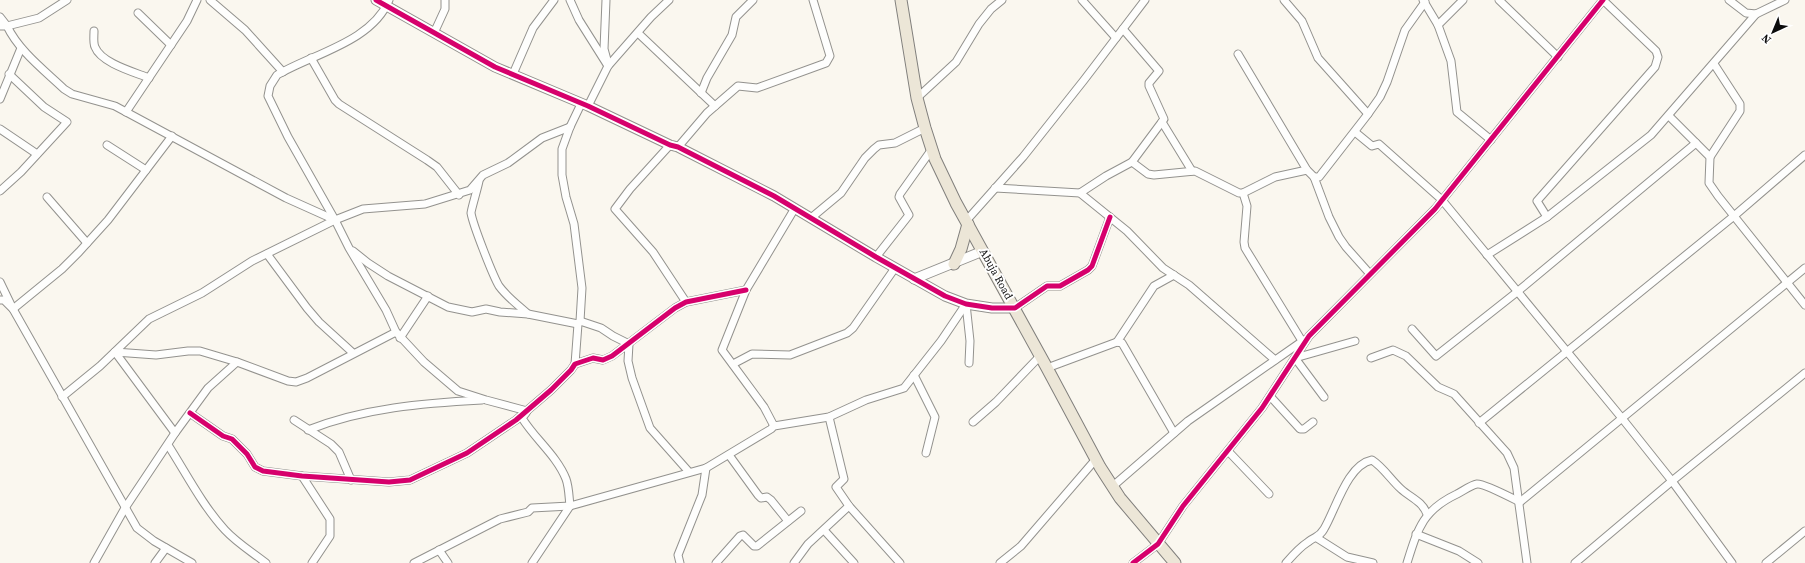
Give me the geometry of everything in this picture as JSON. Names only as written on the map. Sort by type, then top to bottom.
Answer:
[{"type":"main road","name":"Abuja Road","points":[[901,0],[917,98],[925,128],[932,149],[967,222],[1048,368],[1096,460],[1112,486],[1175,563]]},
{"type":"main road","points":[[954,264],[961,249],[967,222]]},
{"type":"street","points":[[3,26],[39,18],[67,0]]},
{"type":"street","points":[[126,112],[187,21],[197,0]]},
{"type":"street","points":[[210,0],[245,30],[283,72]]},
{"type":"street","points":[[376,0],[388,3],[434,33],[495,67],[674,146],[762,189],[914,279],[945,296],[966,304],[992,308],[1015,308],[1047,286],[1060,286],[1088,270],[1092,266],[1110,217]]},
{"type":"street","points":[[434,33],[444,9],[445,0]]},
{"type":"street","points":[[513,74],[533,28],[554,0]]},
{"type":"street","points":[[570,0],[579,20],[608,66]]},
{"type":"street","points":[[606,0],[604,49],[608,66]]},
{"type":"street","points":[[190,413],[222,436],[232,439],[247,454],[255,467],[272,473],[388,482],[410,480],[467,453],[527,411],[566,375],[574,364],[582,288],[574,224],[566,197],[562,175],[562,149],[570,127],[608,66],[638,33],[650,17],[669,0]]},
{"type":"street","points":[[701,93],[707,78],[732,35],[736,17],[753,0]]},
{"type":"street","points":[[686,302],[654,252],[615,210],[615,207],[630,189],[674,146],[686,139],[690,132],[715,106],[738,86],[757,88],[826,63],[830,56],[812,0]]},
{"type":"street","points":[[917,98],[956,62],[979,24],[991,9],[1002,0]]},
{"type":"street","points":[[1082,0],[1116,38]]},
{"type":"street","points":[[967,222],[1027,151],[1145,0]]},
{"type":"street","points":[[1284,0],[1302,21],[1318,58],[1368,114]]},
{"type":"street","points":[[1438,25],[1463,0]]},
{"type":"street","points":[[1499,0],[1558,57]]},
{"type":"street","points":[[1112,486],[1188,421],[1309,336],[1442,200],[1603,0],[1656,51],[1658,57],[1655,67],[1538,201],[1547,217]]},
{"type":"street","points":[[1729,0],[1746,13],[1756,14]]},
{"type":"street","points":[[1768,8],[1774,0]]},
{"type":"street","points":[[1487,255],[1547,217],[1651,135],[1756,14],[1785,0]]},
{"type":"street","points":[[1314,177],[1319,177],[1355,132],[1380,96],[1387,82],[1405,30],[1424,1],[1438,25],[1451,61],[1457,112],[1491,140]]},
{"type":"street","points":[[388,3],[379,18],[361,33],[276,76],[270,86],[268,96],[288,137],[335,220],[349,248],[386,310],[398,335],[424,362],[458,390],[486,400],[527,411]]},
{"type":"street","points":[[138,13],[171,45]]},
{"type":"street","points":[[0,16],[3,26],[21,48],[64,89],[72,94],[115,106],[286,198],[335,220]]},
{"type":"street","points":[[1080,193],[1106,176],[1132,162],[1162,122],[1164,115],[1149,83],[1159,71],[1123,29]]},
{"type":"street","points":[[94,32],[94,47],[99,54],[114,64],[149,78]]},
{"type":"street","points":[[638,33],[715,106]]},
{"type":"street","points":[[0,98],[21,48]]},
{"type":"street","points":[[1238,54],[1307,170],[1314,177],[1329,217],[1339,237],[1370,274]]},
{"type":"street","points":[[311,58],[335,100],[339,104],[437,167],[459,195]]},
{"type":"street","points":[[1714,64],[1740,104],[1740,111],[1710,157],[1709,183],[1805,305]]},
{"type":"street","points":[[0,191],[21,172],[67,123],[67,120],[44,107],[9,74]]},
{"type":"street","points":[[1669,116],[1710,157]]},
{"type":"street","points":[[1162,122],[1192,171]]},
{"type":"street","points":[[62,397],[116,352],[149,319],[202,293],[252,261],[335,220],[363,209],[425,204],[459,195],[470,190],[483,175],[508,163],[542,138],[570,127]]},
{"type":"street","points":[[811,218],[840,193],[864,158],[874,149],[879,146],[895,143],[925,128]]},
{"type":"street","points":[[0,129],[37,154]]},
{"type":"street","points":[[1355,132],[1372,146],[1380,144],[1442,200],[1621,417],[1672,481],[1732,563]]},
{"type":"street","points":[[13,309],[62,269],[87,243],[108,220],[172,136]]},
{"type":"street","points":[[1412,329],[1436,356],[1517,292],[1696,143]]},
{"type":"street","points":[[107,145],[146,170]]},
{"type":"street","points":[[876,257],[909,214],[899,197],[900,194],[932,149]]},
{"type":"street","points":[[1480,423],[1734,216],[1805,155]]},
{"type":"street","points":[[1132,162],[1148,174],[1154,176],[1196,171],[1239,193],[1243,193],[1275,177],[1307,170]]},
{"type":"street","points":[[479,180],[471,212],[479,236],[498,284],[504,293],[528,314]]},
{"type":"street","points":[[995,188],[1080,193],[1127,231],[1163,268],[1189,285],[1275,360]]},
{"type":"street","points":[[1243,193],[1247,206],[1244,242],[1245,248],[1302,341]]},
{"type":"street","points":[[47,198],[87,243]]},
{"type":"street","points":[[774,426],[764,407],[722,350],[746,290],[794,208]]},
{"type":"street","points":[[349,248],[368,264],[388,276],[448,307],[472,312],[486,309],[579,322],[601,328],[628,344]]},
{"type":"street","points":[[914,279],[983,251]]},
{"type":"street","points":[[267,254],[311,313],[353,353]]},
{"type":"street","points":[[732,364],[752,354],[790,354],[847,333],[853,328],[896,268]]},
{"type":"street","points":[[1520,502],[1621,417],[1805,268]]},
{"type":"street","points":[[1048,368],[1117,342],[1154,286],[1174,275]]},
{"type":"street","points":[[0,282],[13,309],[62,397],[137,528],[166,548],[192,563]]},
{"type":"street","points":[[574,364],[593,358],[603,360],[612,356],[675,308],[686,302],[746,290]]},
{"type":"street","points":[[116,352],[156,355],[194,351],[237,362],[288,381],[296,382],[307,378],[353,353],[398,335],[428,296]]},
{"type":"street","points":[[0,300],[4,300],[13,309]]},
{"type":"street","points":[[966,304],[970,341],[970,363]]},
{"type":"street","points":[[414,563],[500,519],[528,512],[532,508],[570,506],[706,468],[774,426],[829,417],[866,400],[904,388],[941,341],[966,304]]},
{"type":"street","points":[[1134,563],[1158,544],[1183,506],[1270,396],[1309,336]]},
{"type":"street","points":[[1295,358],[1355,341]]},
{"type":"street","points":[[1117,342],[1125,345],[1174,433]]},
{"type":"street","points":[[628,344],[628,361],[632,378],[650,428],[689,472]]},
{"type":"street","points":[[1371,358],[1393,350],[1406,356],[1438,387],[1454,394],[1507,453],[1514,468],[1520,502],[1523,544],[1527,563]]},
{"type":"street","points":[[116,352],[175,433]]},
{"type":"street","points":[[973,422],[996,402],[1040,355]]},
{"type":"street","points":[[1295,358],[1324,397]]},
{"type":"street","points":[[94,563],[125,508],[175,433],[208,388],[237,362]]},
{"type":"street","points":[[1575,563],[1672,481],[1805,373]]},
{"type":"street","points":[[914,375],[935,417],[926,453]]},
{"type":"street","points":[[1270,396],[1300,429],[1304,429],[1313,422]]},
{"type":"street","points":[[308,430],[333,420],[430,402],[486,400]]},
{"type":"street","points":[[527,411],[522,418],[557,463],[566,480],[570,506],[532,563]]},
{"type":"street","points":[[829,417],[844,479],[836,487],[849,506],[900,563]]},
{"type":"street","points":[[294,420],[331,444],[338,452],[351,480]]},
{"type":"street","points":[[168,444],[210,511],[225,530],[239,544],[266,563]]},
{"type":"street","points":[[1228,451],[1270,494]]},
{"type":"street","points":[[729,455],[758,495],[771,500],[788,521]]},
{"type":"street","points":[[1000,563],[1021,546],[1096,460]]},
{"type":"street","points":[[1286,563],[1309,541],[1317,538],[1324,529],[1349,480],[1357,469],[1367,461],[1372,460],[1377,463],[1401,490],[1422,504],[1427,514]]},
{"type":"street","points":[[680,563],[678,555],[702,495],[706,468]]},
{"type":"street","points":[[302,476],[330,519],[330,536],[312,563]]},
{"type":"street","points":[[1407,563],[1416,534],[1427,514],[1439,503],[1477,484],[1520,502]]},
{"type":"street","points":[[794,563],[808,544],[849,506]]},
{"type":"street","points":[[716,563],[740,536],[743,536],[755,546],[801,511]]},
{"type":"street","points":[[824,530],[854,563]]},
{"type":"street","points":[[1766,563],[1805,531]]},
{"type":"street","points":[[1416,534],[1459,551],[1478,563]]},
{"type":"street","points":[[1317,538],[1347,557],[1372,563]]},
{"type":"street","points":[[154,563],[166,548]]},
{"type":"street","points":[[439,550],[448,563]]},
{"type":"cycle path","points":[[376,0],[495,67],[588,106],[670,145],[678,147],[774,196],[945,296],[966,304],[992,308],[1015,308],[1047,286],[1060,286],[1088,270],[1092,266],[1110,217]]},
{"type":"cycle path","points":[[1133,563],[1158,544],[1183,506],[1262,408],[1309,336],[1435,209],[1603,0]]},
{"type":"cycle path","points":[[190,413],[223,436],[232,439],[247,454],[255,467],[263,471],[302,476],[389,482],[410,480],[467,453],[516,420],[551,390],[575,364],[593,358],[603,360],[612,356],[675,308],[686,302],[746,290]]}]
